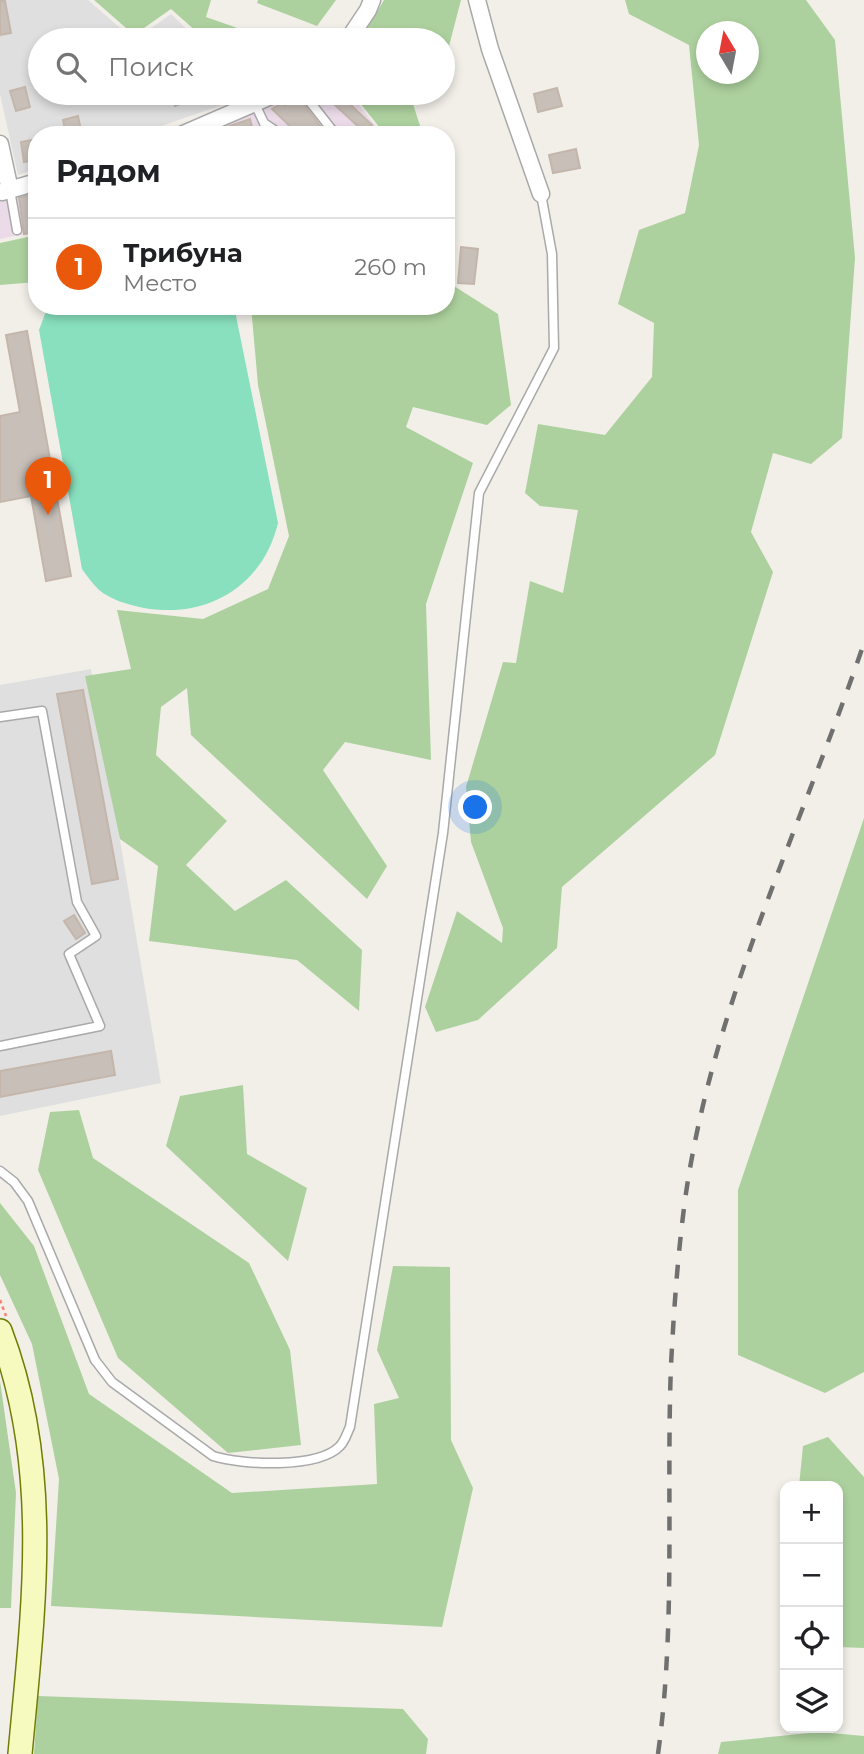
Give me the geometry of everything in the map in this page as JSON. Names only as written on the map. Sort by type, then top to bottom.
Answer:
[{"type":"main road","points":[[0,1331],[9,1355],[29,1437],[36,1510],[34,1606],[20,1754]]},
{"type":"street","points":[[356,28],[372,0]]},
{"type":"street","points":[[477,0],[490,49],[541,194]]},
{"type":"street","points":[[218,126],[253,105]]},
{"type":"street","points":[[0,144],[5,191],[28,185]]},
{"type":"lane","points":[[255,105],[267,126]]},
{"type":"lane","points":[[312,105],[329,126]]},
{"type":"lane","points":[[5,191],[17,230]]},
{"type":"lane","points":[[0,1171],[14,1182],[29,1202],[95,1360],[112,1382],[213,1456],[226,1460],[249,1464],[303,1460],[321,1457],[342,1444],[350,1427],[443,833],[479,494],[554,348],[552,254],[541,194]]},
{"type":"lane","points":[[0,717],[42,712],[77,902],[96,936],[69,954],[100,1026],[0,1046]]},
{"type":"shaded area","points":[[0,0],[88,0],[120,28],[28,28],[28,105],[222,105],[161,126],[28,126],[28,172],[18,175],[0,94]]},
{"type":"shaded area","points":[[171,14],[186,28],[151,28]]},
{"type":"shaded area","points":[[270,105],[359,105],[376,126],[218,126]]},
{"type":"shaded area","points":[[28,190],[28,234],[0,239],[0,198]]},
{"type":"shaded area","points":[[91,669],[161,1083],[0,1116],[0,685]]},
{"type":"green space","points":[[94,0],[211,0],[206,17],[238,28],[192,28],[171,9],[144,28],[126,28]]},
{"type":"green space","points":[[258,0],[336,0],[317,26],[257,3]]},
{"type":"green space","points":[[384,0],[461,0],[454,28],[367,28]]},
{"type":"green space","points":[[625,0],[806,0],[835,40],[855,258],[842,438],[811,464],[773,453],[751,532],[773,572],[715,755],[562,887],[557,948],[478,1020],[436,1032],[425,1007],[457,911],[502,943],[503,928],[471,842],[466,787],[503,662],[516,663],[530,581],[563,593],[578,510],[540,506],[525,493],[538,424],[605,435],[652,377],[654,323],[618,304],[639,230],[685,213],[699,145],[689,45],[629,14]]},
{"type":"green space","points":[[362,105],[413,105],[420,126],[378,126]]},
{"type":"green space","points":[[28,237],[28,283],[0,285],[0,243]]},
{"type":"green space","points":[[455,287],[498,314],[511,405],[487,425],[413,407],[406,427],[473,463],[426,604],[431,760],[345,742],[323,770],[387,866],[367,899],[191,735],[187,688],[161,707],[156,755],[227,821],[186,865],[235,911],[286,880],[362,950],[359,1011],[297,960],[149,941],[158,866],[120,839],[85,676],[131,669],[117,610],[203,619],[268,589],[289,536],[258,385],[252,315],[455,315]]},
{"type":"green space","points":[[45,315],[236,315],[278,523],[271,545],[246,580],[210,603],[167,610],[120,602],[99,590],[82,569],[39,330]]},
{"type":"green space","points":[[864,818],[864,1372],[825,1393],[738,1355],[738,1190]]},
{"type":"green space","points":[[243,1085],[247,1154],[307,1188],[288,1261],[166,1146],[180,1096]]},
{"type":"green space","points":[[79,1110],[93,1158],[249,1263],[290,1350],[301,1445],[228,1453],[118,1358],[38,1170],[50,1112]]},
{"type":"green space","points":[[0,1203],[34,1246],[89,1394],[232,1493],[377,1484],[374,1404],[399,1398],[377,1350],[393,1266],[450,1267],[451,1440],[473,1488],[442,1627],[51,1606],[59,1479],[32,1344],[0,1275]]},
{"type":"green space","points":[[0,1381],[16,1493],[11,1608],[0,1608]]},
{"type":"green space","points":[[828,1437],[864,1477],[864,1648],[843,1647],[843,1481],[800,1481],[803,1446]]},
{"type":"green space","points":[[38,1696],[403,1709],[428,1739],[426,1754],[34,1754]]},
{"type":"green space","points":[[831,1733],[864,1736],[864,1754],[718,1754],[721,1742]]},
{"type":"building","points":[[0,1],[5,1],[11,33],[0,35]]},
{"type":"building","points":[[25,87],[30,107],[16,111],[10,91]]},
{"type":"building","points":[[557,88],[562,106],[538,112],[534,94]]},
{"type":"building","points":[[279,105],[304,105],[320,126],[290,126],[272,109]]},
{"type":"building","points":[[335,105],[351,105],[372,125],[358,126]]},
{"type":"building","points":[[78,116],[80,126],[64,126],[63,120]]},
{"type":"building","points":[[250,119],[252,126],[230,126]]},
{"type":"building","points":[[28,141],[28,161],[24,162],[21,142]]},
{"type":"building","points":[[576,149],[580,168],[553,173],[549,155]]},
{"type":"building","points":[[28,196],[28,233],[24,234],[19,198]]},
{"type":"building","points":[[461,247],[478,249],[474,284],[458,283]]},
{"type":"building","points":[[27,331],[71,576],[46,581],[31,496],[0,502],[0,416],[20,412],[6,335]]},
{"type":"building","points":[[83,690],[118,879],[92,884],[57,694]]},
{"type":"building","points":[[74,915],[85,933],[76,939],[64,921]]},
{"type":"building","points":[[111,1051],[115,1075],[0,1097],[0,1071]]},
{"type":"railway","points":[[658,1754],[664,1705],[669,1608],[673,1322],[683,1214],[699,1122],[738,983],[864,643]]},
{"type":"place","name":"Трибуна","points":[[48,515]]}]
